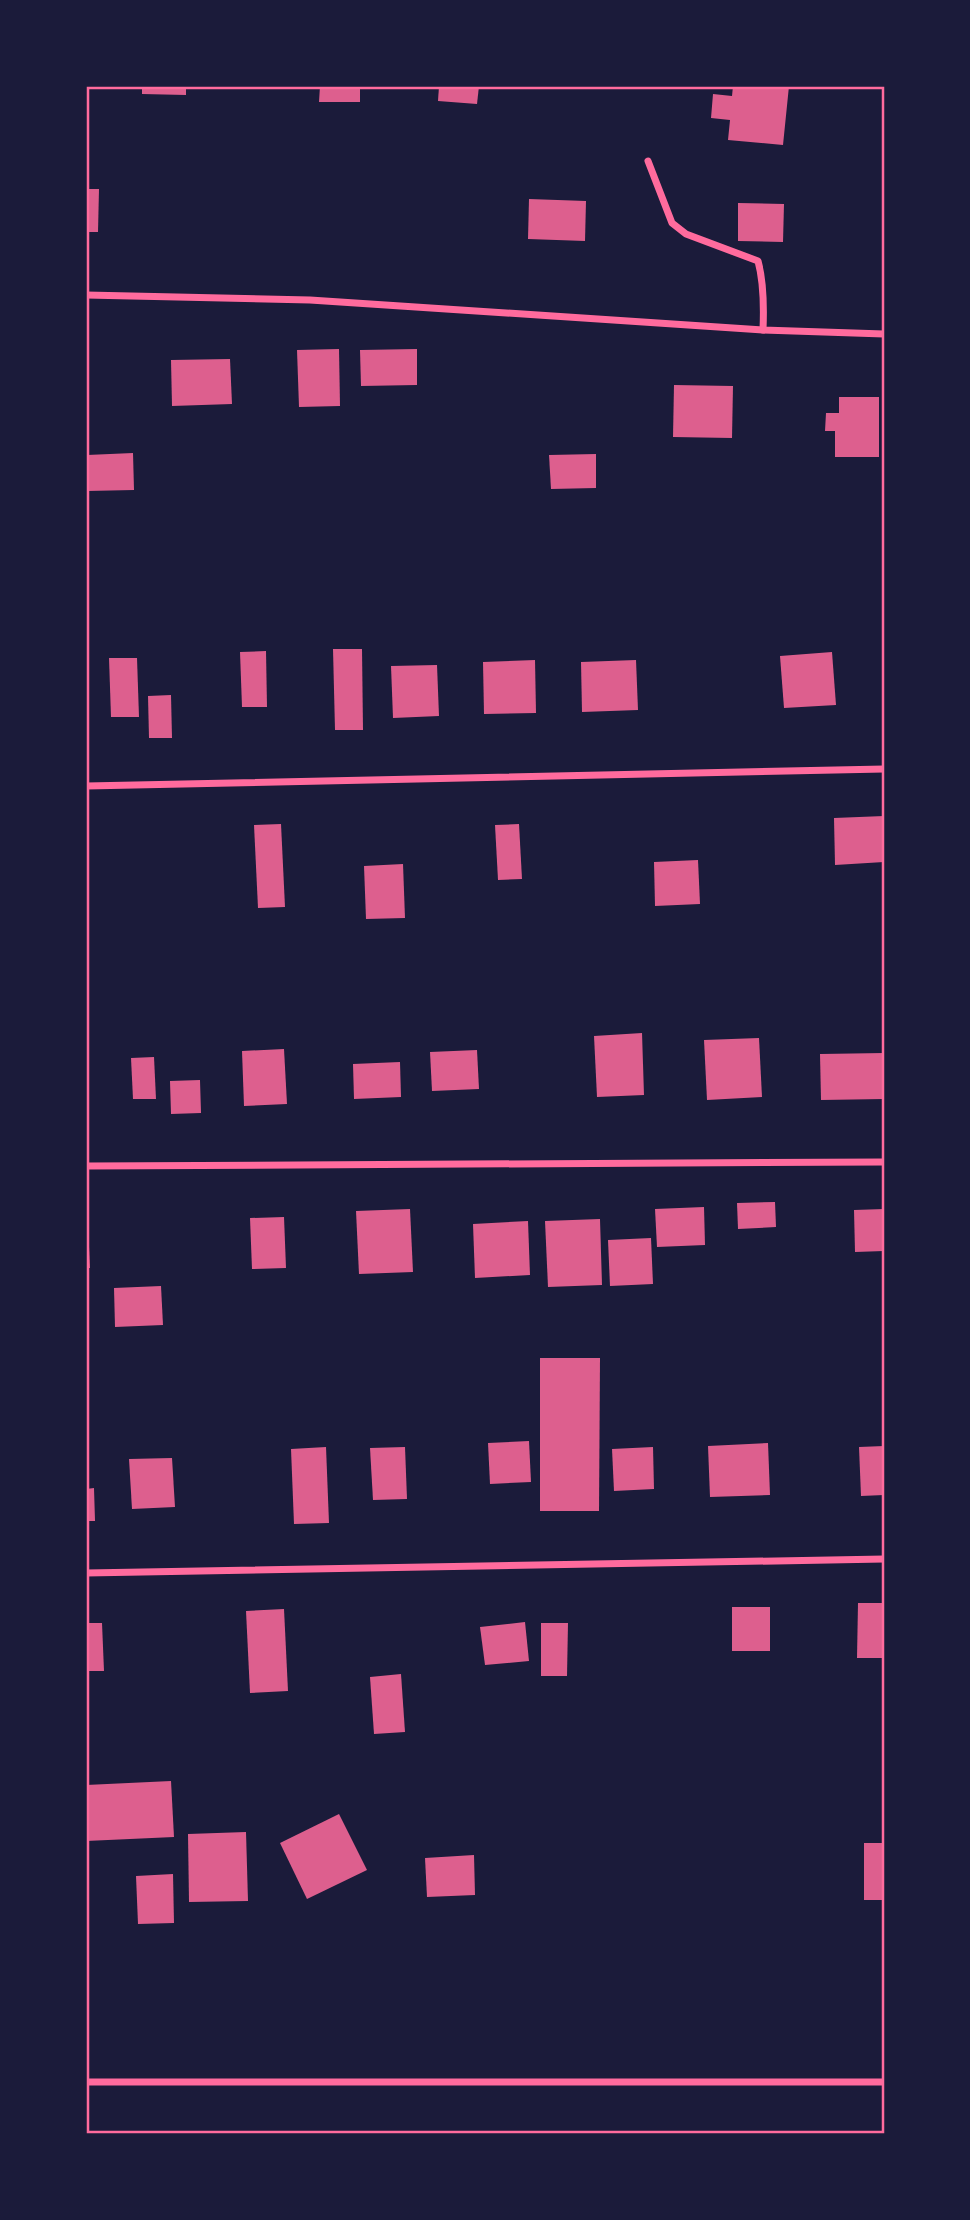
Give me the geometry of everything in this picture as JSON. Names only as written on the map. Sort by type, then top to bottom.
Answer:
[{"type":"street","points":[[648,161],[672,223],[686,234],[758,261],[764,308],[763,330]]},
{"type":"street","points":[[86,295],[310,300],[763,330],[884,334]]},
{"type":"street","points":[[86,786],[884,769]]},
{"type":"street","points":[[86,1166],[884,1162]]},
{"type":"street","points":[[86,1573],[884,1559]]},
{"type":"street","points":[[86,2082],[884,2082]]},
{"type":"building","points":[[142,86],[186,86],[186,95],[142,94]]},
{"type":"building","points":[[320,86],[360,86],[360,102],[319,102]]},
{"type":"building","points":[[439,86],[479,86],[477,104],[438,101]]},
{"type":"building","points":[[733,86],[789,86],[783,145],[728,140],[730,120],[711,118],[713,94],[732,96]]},
{"type":"building","points":[[86,189],[99,189],[98,232],[86,232]]},
{"type":"building","points":[[529,199],[586,201],[585,241],[528,239]]},
{"type":"building","points":[[738,203],[784,204],[783,242],[738,241]]},
{"type":"building","points":[[339,349],[340,406],[299,407],[297,350]]},
{"type":"building","points":[[417,349],[417,385],[361,386],[360,350]]},
{"type":"building","points":[[230,359],[232,404],[172,406],[171,360]]},
{"type":"building","points":[[674,385],[733,386],[732,438],[673,437]]},
{"type":"building","points":[[839,397],[879,397],[879,457],[835,457],[835,431],[825,431],[826,413],[839,413]]},
{"type":"building","points":[[133,453],[134,490],[87,491],[87,455]]},
{"type":"building","points":[[596,454],[596,488],[551,489],[549,455]]},
{"type":"building","points":[[333,649],[362,649],[363,730],[335,730]]},
{"type":"building","points":[[266,651],[267,707],[242,707],[240,652]]},
{"type":"building","points":[[832,652],[836,705],[784,708],[780,656]]},
{"type":"building","points":[[109,658],[137,658],[139,717],[111,717]]},
{"type":"building","points":[[535,660],[536,713],[484,714],[483,662]]},
{"type":"building","points":[[636,660],[638,710],[582,712],[581,662]]},
{"type":"building","points":[[437,665],[439,716],[393,718],[391,666]]},
{"type":"building","points":[[171,695],[172,738],[149,738],[148,696]]},
{"type":"building","points":[[884,816],[884,862],[835,865],[834,818]]},
{"type":"building","points":[[281,824],[285,907],[258,908],[254,825]]},
{"type":"building","points":[[519,824],[522,879],[498,880],[495,825]]},
{"type":"building","points":[[698,860],[700,904],[655,906],[654,862]]},
{"type":"building","points":[[403,864],[405,918],[366,919],[364,866]]},
{"type":"building","points":[[642,1033],[644,1095],[597,1097],[594,1036]]},
{"type":"building","points":[[759,1038],[762,1097],[707,1100],[704,1040]]},
{"type":"building","points":[[284,1049],[287,1104],[244,1106],[242,1051]]},
{"type":"building","points":[[477,1050],[479,1089],[432,1091],[430,1052]]},
{"type":"building","points":[[884,1053],[884,1099],[821,1100],[820,1054]]},
{"type":"building","points":[[154,1057],[156,1099],[133,1099],[131,1058]]},
{"type":"building","points":[[400,1062],[401,1097],[354,1099],[353,1064]]},
{"type":"building","points":[[200,1080],[201,1113],[171,1114],[170,1081]]},
{"type":"building","points":[[775,1202],[776,1227],[738,1229],[737,1203]]},
{"type":"building","points":[[704,1207],[705,1245],[657,1247],[655,1209]]},
{"type":"building","points":[[410,1209],[413,1272],[359,1274],[356,1211]]},
{"type":"building","points":[[884,1209],[884,1251],[855,1252],[854,1210]]},
{"type":"building","points":[[284,1217],[286,1268],[252,1269],[250,1218]]},
{"type":"building","points":[[600,1219],[602,1285],[548,1287],[545,1221]]},
{"type":"building","points":[[528,1221],[530,1275],[475,1278],[473,1224]]},
{"type":"building","points":[[88,1226],[90,1268],[86,1268]]},
{"type":"building","points":[[651,1238],[653,1284],[610,1286],[608,1240]]},
{"type":"building","points":[[161,1286],[163,1325],[115,1327],[114,1288]]},
{"type":"building","points":[[540,1358],[600,1358],[599,1511],[540,1511]]},
{"type":"building","points":[[529,1441],[531,1482],[490,1484],[488,1443]]},
{"type":"building","points":[[768,1443],[770,1495],[710,1497],[708,1446]]},
{"type":"building","points":[[884,1446],[884,1495],[861,1496],[859,1447]]},
{"type":"building","points":[[326,1447],[329,1523],[294,1524],[291,1449]]},
{"type":"building","points":[[405,1447],[407,1499],[373,1500],[370,1448]]},
{"type":"building","points":[[653,1447],[654,1489],[614,1491],[612,1449]]},
{"type":"building","points":[[172,1458],[175,1507],[132,1509],[129,1459]]},
{"type":"building","points":[[94,1488],[95,1521],[86,1521],[86,1489]]},
{"type":"building","points":[[858,1603],[884,1603],[884,1658],[857,1658]]},
{"type":"building","points":[[732,1607],[770,1607],[770,1651],[732,1651]]},
{"type":"building","points":[[284,1609],[288,1691],[250,1693],[246,1611]]},
{"type":"building","points":[[525,1622],[529,1661],[485,1665],[480,1627]]},
{"type":"building","points":[[86,1623],[102,1623],[104,1671],[86,1671]]},
{"type":"building","points":[[541,1623],[568,1623],[567,1676],[541,1676]]},
{"type":"building","points":[[401,1674],[405,1732],[374,1734],[370,1677]]},
{"type":"building","points":[[171,1781],[174,1837],[86,1841],[86,1785]]},
{"type":"building","points":[[339,1814],[367,1870],[307,1899],[280,1843]]},
{"type":"building","points":[[246,1832],[248,1901],[189,1902],[188,1834]]},
{"type":"building","points":[[864,1843],[884,1843],[884,1900],[864,1900]]},
{"type":"building","points":[[474,1855],[475,1895],[427,1897],[425,1858]]},
{"type":"building","points":[[173,1874],[174,1923],[138,1924],[136,1876]]}]
